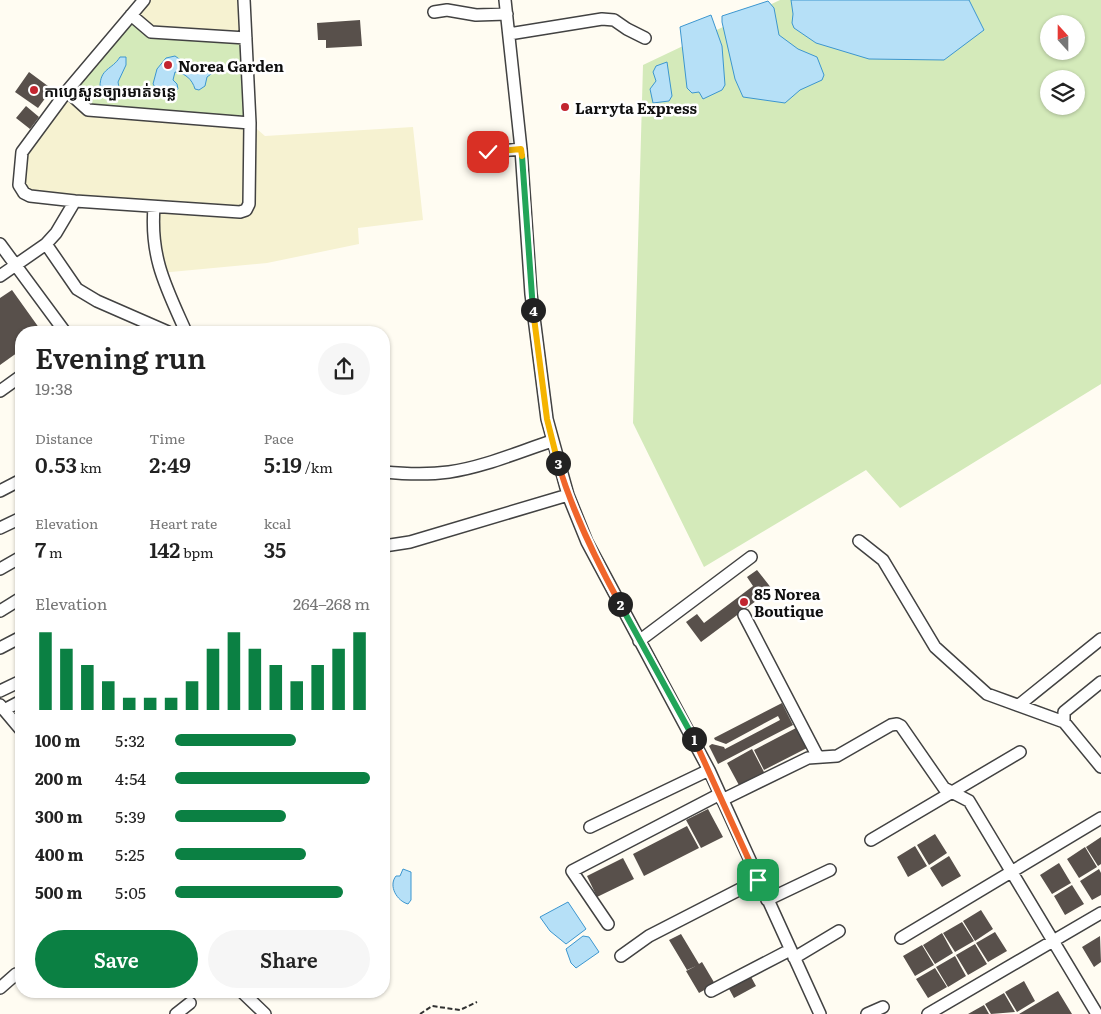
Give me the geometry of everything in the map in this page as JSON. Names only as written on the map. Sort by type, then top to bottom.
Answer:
[{"type":"street","points":[[144,0],[66,91],[22,152],[18,180],[21,190],[30,196],[154,207],[240,212],[246,210],[249,204],[250,123],[244,0]]},
{"type":"street","points":[[505,0],[521,149],[531,294],[547,419],[568,495],[587,542],[709,770],[820,1014]]},
{"type":"street","points":[[434,12],[447,10],[476,15],[507,14]]},
{"type":"street","points":[[131,15],[151,32],[246,38]]},
{"type":"street","points":[[509,34],[602,19],[614,20],[645,38]]},
{"type":"street","points":[[66,91],[88,110],[250,123]]},
{"type":"street","points":[[488,152],[521,149]]},
{"type":"street","points":[[0,276],[46,244],[56,233],[75,201]]},
{"type":"street","points":[[154,207],[152,230],[160,273],[183,326]]},
{"type":"street","points":[[0,244],[60,326]]},
{"type":"street","points":[[46,244],[77,289],[97,301],[154,326]]},
{"type":"street","points":[[0,391],[15,380]]},
{"type":"street","points":[[390,472],[411,474],[449,472],[486,463],[552,441]]},
{"type":"street","points":[[0,491],[15,483]]},
{"type":"street","points":[[390,545],[410,542],[568,495]]},
{"type":"street","points":[[0,528],[15,521]]},
{"type":"street","points":[[859,541],[883,560],[935,647],[987,694],[1064,722],[1101,767]]},
{"type":"street","points":[[639,641],[751,557]]},
{"type":"street","points":[[0,568],[15,560]]},
{"type":"street","points":[[0,611],[15,602]]},
{"type":"street","points":[[744,615],[818,757]]},
{"type":"street","points":[[1019,705],[1101,639]]},
{"type":"street","points":[[0,648],[15,640]]},
{"type":"street","points":[[1064,722],[1064,712],[1101,682]]},
{"type":"street","points":[[0,692],[15,684]]},
{"type":"street","points":[[15,703],[2,708],[15,723]]},
{"type":"street","points":[[608,924],[572,871],[721,797],[808,758],[837,756],[891,725],[896,724],[901,726],[944,788],[969,801],[1053,941],[1098,1010]]},
{"type":"street","points":[[871,840],[951,791],[1020,752]]},
{"type":"street","points":[[590,827],[709,770]]},
{"type":"street","points":[[901,938],[1101,818]]},
{"type":"street","points":[[767,900],[830,870]]},
{"type":"street","points":[[621,956],[649,936],[758,880]]},
{"type":"street","points":[[928,1014],[1101,913]]},
{"type":"street","points":[[711,991],[839,932]]},
{"type":"street","points":[[0,988],[15,975]]},
{"type":"street","points":[[248,998],[265,1014]]},
{"type":"street","points":[[176,1014],[190,1003]]},
{"type":"street","points":[[867,1014],[884,1007]]},
{"type":"path","points":[[420,1014],[432,1006],[460,1010],[477,1002]]},
{"type":"shaded area","points":[[144,0],[244,0],[246,38],[151,32],[131,15]]},
{"type":"shaded area","points":[[67,91],[250,123],[265,136],[413,127],[423,220],[358,228],[359,244],[267,263],[160,273],[154,207],[17,197],[22,152]]},
{"type":"green space","points":[[780,0],[1101,0],[1101,384],[900,508],[866,470],[704,567],[633,423],[643,65]]},
{"type":"green space","name":"Norea Garden","points":[[131,15],[151,32],[246,38],[250,123],[88,110],[67,91]]},
{"type":"water","points":[[791,0],[969,0],[984,30],[944,60],[869,59],[816,43],[794,28]]},
{"type":"water","points":[[768,1],[774,8],[779,35],[798,49],[817,57],[824,75],[822,80],[800,90],[785,103],[743,97],[735,79],[722,22],[722,16]]},
{"type":"water","points":[[711,15],[722,46],[725,85],[722,90],[703,99],[699,92],[692,93],[687,88],[680,27]]},
{"type":"water","points":[[175,56],[198,72],[215,64],[218,69],[207,77],[205,86],[199,90],[195,89],[188,77],[175,72],[173,80],[177,84],[178,89],[173,94],[163,98],[153,84],[157,69],[166,58]]},
{"type":"water","points":[[120,57],[126,57],[126,65],[118,82],[120,93],[114,95],[100,87],[104,73]]},
{"type":"water","points":[[667,62],[672,96],[669,101],[653,103],[650,89],[656,81],[653,72],[656,66]]},
{"type":"water","points":[[403,869],[411,872],[411,900],[408,904],[400,900],[393,888],[396,876],[400,876]]},
{"type":"water","points":[[568,902],[586,929],[566,944],[550,931],[540,917]]},
{"type":"water","points":[[583,936],[589,937],[599,952],[576,968],[571,963],[566,949]]},
{"type":"building","points":[[360,20],[362,46],[326,48],[326,40],[318,40],[317,23]]},
{"type":"building","name":"កាហ្វេសួនច្បារមាត់ទន្លេ","points":[[29,72],[52,89],[38,108],[15,92]]},
{"type":"building","points":[[26,106],[39,117],[30,129],[16,118]]},
{"type":"building","points":[[12,290],[38,326],[15,326],[15,354],[0,365],[0,298]]},
{"type":"building","name":"85 Norea Boutique","points":[[757,570],[772,589],[701,642],[686,622],[697,614],[704,623],[753,586],[747,577]]},
{"type":"building","points":[[782,703],[793,725],[718,764],[709,746],[712,744],[724,747],[725,749],[780,720],[778,716],[726,744],[714,738]]},
{"type":"building","points":[[796,728],[807,748],[764,770],[754,750]]},
{"type":"building","points":[[752,749],[765,774],[740,787],[727,763]]},
{"type":"building","points":[[708,809],[723,837],[701,848],[686,820]]},
{"type":"building","points":[[687,826],[699,848],[644,876],[633,854]]},
{"type":"building","points":[[935,834],[947,853],[929,865],[917,845]]},
{"type":"building","points":[[1101,837],[1101,864],[1098,866],[1086,847]]},
{"type":"building","points":[[915,846],[927,866],[908,877],[897,857]]},
{"type":"building","points":[[1085,847],[1097,867],[1079,878],[1067,859]]},
{"type":"building","points":[[949,856],[961,876],[942,887],[930,868]]},
{"type":"building","points":[[623,858],[634,879],[597,897],[587,876]]},
{"type":"building","points":[[1059,863],[1071,883],[1052,894],[1040,875]]},
{"type":"building","points":[[1099,869],[1101,873],[1101,895],[1092,900],[1080,881]]},
{"type":"building","points":[[1072,885],[1084,904],[1065,915],[1054,896]]},
{"type":"building","points":[[981,910],[993,929],[975,941],[963,921]]},
{"type":"building","points":[[962,922],[974,941],[955,952],[943,933]]},
{"type":"building","points":[[995,932],[1007,951],[988,962],[976,943]]},
{"type":"building","points":[[942,933],[953,953],[935,964],[923,945]]},
{"type":"building","points":[[681,934],[699,964],[702,962],[715,984],[699,993],[686,971],[696,966],[687,970],[669,940]]},
{"type":"building","points":[[1100,936],[1101,962],[1094,967],[1082,947]]},
{"type":"building","points":[[975,944],[987,964],[968,975],[956,955]]},
{"type":"building","points":[[922,945],[934,965],[915,976],[903,956]]},
{"type":"building","points":[[955,956],[966,976],[948,987],[936,967]]},
{"type":"building","points":[[935,968],[947,987],[928,998],[916,979]]},
{"type":"building","points":[[750,975],[756,986],[734,998],[728,987]]},
{"type":"building","points":[[1024,981],[1035,1001],[1017,1012],[1005,992]]},
{"type":"building","points":[[1058,991],[1072,1014],[1019,1014]]},
{"type":"building","points":[[1004,993],[1015,1012],[991,1014],[985,1004]]},
{"type":"building","points":[[984,1005],[989,1014],[968,1014]]},
{"type":"place","name":"Norea Garden","points":[[168,65]]},
{"type":"place","name":"កាហ្វេសួនច្បារមាត់ទន្លេ","points":[[34,90]]},
{"type":"place","name":"Larryta Express","points":[[565,107]]},
{"type":"place","name":"85 Norea Boutique","points":[[744,602]]},
{"type":"route","points":[[488,152],[521,149],[531,294],[547,419],[568,495],[587,542],[709,770],[758,880]]}]
